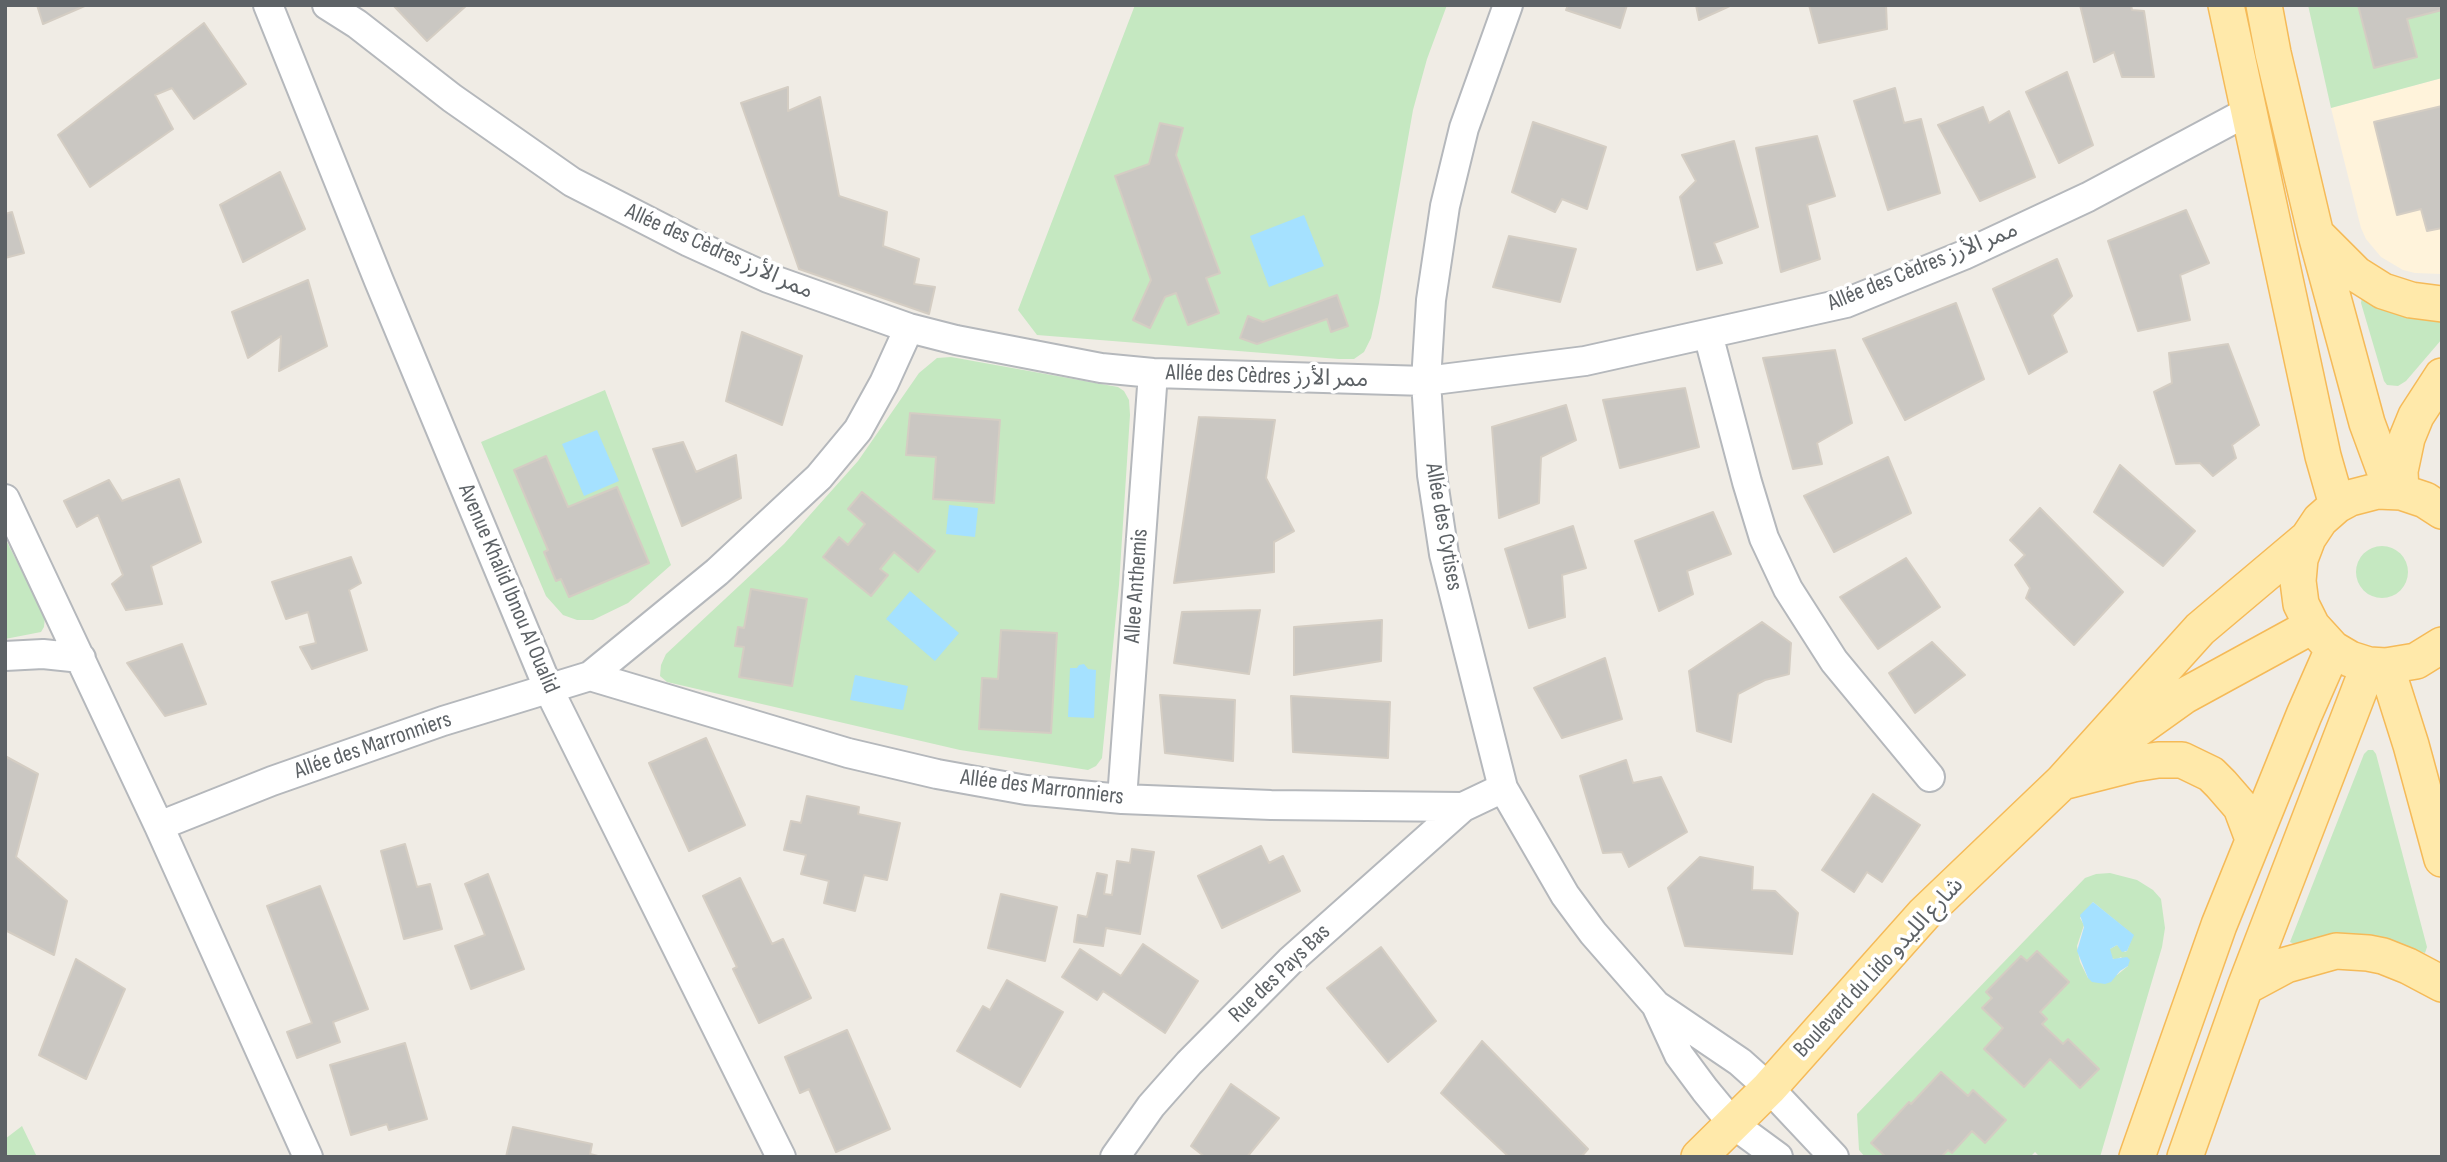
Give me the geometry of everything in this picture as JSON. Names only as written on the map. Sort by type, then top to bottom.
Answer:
[{"type":"main road","points":[[2226,5],[2323,456],[2337,505]]},
{"type":"main road","points":[[2264,5],[2316,234],[2367,423],[2397,491]]},
{"type":"main road","points":[[2316,234],[2341,262],[2371,284],[2398,297],[2442,304]]},
{"type":"main road","points":[[2397,491],[2407,438],[2416,416],[2442,376]]},
{"type":"main road","points":[[2442,511],[2425,500],[2397,491],[2363,493],[2337,505],[2320,520],[2308,538],[2300,559],[2298,581],[2301,604],[2323,638],[2350,659],[2378,666],[2416,661],[2442,645]]},
{"type":"main road","name":"Boulevard du Lido شارع الليدو","points":[[1699,1157],[1769,1088],[1924,914],[2062,782],[2200,629],[2308,538]]},
{"type":"main road","points":[[2137,1157],[2183,1021],[2253,839],[2323,638]]},
{"type":"main road","name":"Boulevard du Lido شارع الليدو","points":[[2062,782],[2184,696],[2323,638]]},
{"type":"main road","points":[[2378,666],[2411,745],[2442,859]]},
{"type":"main road","points":[[2185,1157],[2245,987],[2378,666]]},
{"type":"main road","points":[[2062,782],[2133,764],[2182,760],[2211,774],[2221,784],[2241,807],[2253,839]]},
{"type":"main road","points":[[2245,987],[2286,965],[2336,951],[2383,956],[2442,984]]},
{"type":"street","name":"Avenue Khalid Ibnou Al Oualid","points":[[268,5],[549,690],[781,1157]]},
{"type":"street","name":"Allée des Cèdres ممر الأرز","points":[[327,5],[357,24],[463,106],[583,188],[768,278],[909,328],[956,340],[1074,363],[1153,373],[1426,381],[1586,361],[1846,303],[1964,255],[2088,197],[2247,112]]},
{"type":"street","name":"Allée des Cytises","points":[[1508,5],[1464,128],[1445,206],[1432,300],[1426,381],[1432,475],[1444,554],[1503,788],[1565,895],[1593,933],[1656,1005],[1740,1062],[1769,1088],[1833,1157]]},
{"type":"street","name":"Allée des Marronniers","points":[[159,826],[272,781],[392,738],[590,676],[717,572],[819,477],[858,430],[884,383],[909,328]]},
{"type":"street","points":[[1708,334],[1760,527],[1788,589],[1809,626],[1834,661],[1930,777]]},
{"type":"street","name":"Allee Anthemis","points":[[1122,799],[1153,373]]},
{"type":"street","points":[[5,499],[159,826],[308,1157]]},
{"type":"street","points":[[5,656],[43,654],[81,658]]},
{"type":"street","name":"Allée des Marronniers","points":[[590,676],[715,715],[886,762],[1026,790],[1122,799],[1271,805],[1463,807],[1503,788]]},
{"type":"street","name":"Rue des Pays Bas","points":[[1125,1153],[1151,1106],[1189,1063],[1290,961],[1463,807]]},
{"type":"street","name":"Allée des Cytises","points":[[1656,1005],[1679,1055],[1733,1125],[1778,1157]]},
{"type":"shaded area","points":[[2442,78],[2442,274],[2415,273],[2403,270],[2381,257],[2366,239],[2331,108]]},
{"type":"green space","points":[[1135,5],[1447,5],[1427,59],[1413,110],[1379,303],[1371,338],[1364,352],[1354,359],[1339,359],[1037,335],[1018,310]],"holes":[[[1160,123],[1183,128],[1176,155],[1219,273],[1206,278],[1219,313],[1189,325],[1176,293],[1165,297],[1150,328],[1133,320],[1151,280],[1149,164]],[[1337,296],[1348,325],[1331,332],[1327,319],[1257,344],[1240,338],[1248,317],[1263,322]]]},
{"type":"green space","points":[[2308,5],[2358,5],[2374,68],[2417,57],[2407,19],[2442,10],[2442,78],[2331,108]]},
{"type":"green space","points":[[2362,297],[2442,320],[2442,339],[2406,381],[2398,386],[2387,385],[2384,381],[2361,303]]},
{"type":"green space","points":[[951,357],[1118,387],[1129,400],[1119,585],[1102,758],[1096,766],[1088,770],[960,750],[667,682],[660,676],[666,654],[784,544],[858,461],[919,373],[937,358]],"holes":[[[910,413],[1000,421],[993,503],[933,499],[936,457],[907,455]],[[862,492],[935,551],[918,571],[894,552],[880,569],[887,575],[871,596],[823,557],[839,537],[848,545],[865,524],[848,509]],[[751,589],[807,599],[792,686],[739,677],[744,647],[735,645],[738,627],[744,628]],[[1057,633],[1051,733],[980,729],[982,678],[998,679]]]},
{"type":"green space","points":[[605,390],[671,565],[628,603],[593,620],[577,620],[563,615],[546,596],[481,442]],"holes":[[[546,456],[568,507],[617,487],[649,562],[569,597],[561,579],[556,581],[544,552],[548,550],[514,470]]]},
{"type":"green space","points":[[5,538],[45,617],[41,632],[5,639]]},
{"type":"green space","points":[[2382,546],[2401,553],[2408,572],[2401,591],[2382,598],[2363,591],[2356,572],[2363,553]]},
{"type":"green space","points":[[2373,750],[2376,754],[2427,947],[2425,953],[2384,939],[2318,938],[2294,944],[2290,942],[2364,754]]},
{"type":"green space","points":[[2110,873],[2137,880],[2153,890],[2161,899],[2165,928],[2162,947],[2100,1157],[2040,1157],[2035,1152],[2030,1157],[1941,1157],[1948,1150],[1952,1153],[1972,1131],[1985,1143],[2006,1120],[1974,1090],[1968,1096],[1941,1072],[1911,1104],[1908,1102],[1871,1143],[1886,1157],[1865,1157],[1859,1150],[1857,1114],[2085,878]],"holes":[[[2093,902],[2133,935],[2127,951],[2117,945],[2110,949],[2110,957],[2116,960],[2121,957],[2128,966],[2117,975],[2088,978],[2080,962],[2077,946],[2084,925],[2080,918]],[[2037,951],[2042,1024],[2063,1044],[2068,1039],[2080,1088],[2050,1059],[2023,1087],[1984,1049],[2003,1028],[1992,998],[1987,992],[2021,956],[2027,961]]]},
{"type":"green space","points":[[22,1126],[37,1157],[5,1157],[5,1139]]},
{"type":"water","points":[[1304,215],[1324,266],[1269,287],[1250,236]]},
{"type":"water","points":[[597,430],[619,481],[584,496],[562,444]]},
{"type":"water","points":[[949,505],[978,508],[975,537],[946,534]]},
{"type":"water","points":[[910,591],[959,633],[935,661],[886,619]]},
{"type":"water","points":[[1084,664],[1088,669],[1096,670],[1094,718],[1068,717],[1070,668]]},
{"type":"water","points":[[855,675],[908,686],[903,710],[850,700]]},
{"type":"water","points":[[2093,902],[2134,935],[2127,951],[2122,952],[2117,945],[2110,949],[2113,959],[2127,957],[2130,960],[2128,966],[2111,982],[2105,984],[2092,982],[2088,978],[2077,951],[2084,927],[2080,915]]},
{"type":"building","points":[[37,5],[87,5],[43,24]]},
{"type":"building","points":[[393,5],[467,5],[427,41]]},
{"type":"building","points":[[1568,5],[1627,5],[1620,28],[1566,10]]},
{"type":"building","points":[[1696,5],[1732,5],[1699,20]]},
{"type":"building","points":[[1809,5],[1886,5],[1887,29],[1819,43]]},
{"type":"building","points":[[2080,5],[2131,5],[2132,10],[2144,11],[2154,77],[2122,77],[2114,52],[2094,62]]},
{"type":"building","points":[[2358,5],[2442,5],[2442,10],[2407,19],[2417,57],[2374,68]]},
{"type":"building","points":[[204,23],[246,84],[194,119],[172,88],[155,95],[173,129],[90,187],[58,135]]},
{"type":"building","points":[[2067,72],[2093,145],[2059,163],[2026,92]]},
{"type":"building","points":[[788,87],[788,111],[820,97],[839,196],[887,212],[883,246],[919,259],[914,284],[935,287],[929,314],[799,269],[741,103]]},
{"type":"building","points":[[1895,88],[1904,123],[1921,119],[1940,193],[1888,210],[1854,101]]},
{"type":"building","points":[[2442,106],[2442,228],[2427,231],[2421,209],[2397,215],[2374,122]]},
{"type":"building","points":[[1983,107],[1989,123],[2009,111],[2035,177],[1980,201],[1938,125]]},
{"type":"building","points":[[1533,122],[1606,147],[1587,209],[1562,199],[1555,212],[1512,192]]},
{"type":"building","points":[[1160,123],[1183,128],[1176,155],[1220,273],[1206,278],[1219,313],[1188,325],[1176,293],[1165,297],[1150,328],[1133,320],[1151,280],[1115,176],[1149,164]]},
{"type":"building","points":[[1817,136],[1835,196],[1807,205],[1820,259],[1781,272],[1756,148]]},
{"type":"building","points":[[1734,141],[1758,227],[1714,243],[1722,263],[1697,270],[1680,197],[1696,181],[1682,155]]},
{"type":"building","points":[[280,172],[305,229],[243,262],[220,205]]},
{"type":"building","points":[[2186,210],[2209,263],[2180,275],[2190,320],[2138,331],[2108,241]]},
{"type":"building","points":[[12,212],[24,253],[5,258],[5,214]]},
{"type":"building","points":[[1509,236],[1576,249],[1560,302],[1493,287]]},
{"type":"building","points":[[2057,259],[2072,296],[2052,315],[2067,352],[2029,374],[1993,289]]},
{"type":"building","points":[[308,280],[327,346],[279,371],[281,336],[248,358],[232,312]]},
{"type":"building","points":[[1337,295],[1348,326],[1331,332],[1327,319],[1257,344],[1240,338],[1248,316],[1263,322]]},
{"type":"building","points":[[1956,303],[1984,379],[1905,420],[1863,339]]},
{"type":"building","points":[[742,332],[802,356],[782,425],[726,401]]},
{"type":"building","points":[[2228,344],[2259,425],[2232,445],[2236,458],[2213,476],[2200,463],[2176,464],[2154,392],[2172,383],[2169,353]]},
{"type":"building","points":[[1835,350],[1852,423],[1817,443],[1822,464],[1793,469],[1763,358]]},
{"type":"building","points":[[1685,388],[1699,447],[1620,468],[1603,400]]},
{"type":"building","points":[[1566,405],[1576,440],[1541,457],[1539,503],[1499,518],[1492,427]]},
{"type":"building","points":[[910,413],[1000,420],[994,503],[933,499],[936,457],[906,455]]},
{"type":"building","points":[[1199,417],[1275,420],[1266,478],[1294,531],[1274,542],[1274,572],[1174,583]]},
{"type":"building","points":[[683,442],[696,472],[736,455],[741,498],[682,526],[653,449]]},
{"type":"building","points":[[546,456],[568,507],[617,487],[649,563],[569,597],[561,579],[556,581],[544,552],[548,550],[514,470]]},
{"type":"building","points":[[1888,457],[1911,513],[1834,552],[1804,496]]},
{"type":"building","points":[[2120,465],[2195,531],[2163,566],[2094,512]]},
{"type":"building","points":[[179,479],[201,542],[151,566],[162,604],[126,610],[112,584],[123,575],[98,515],[77,527],[64,501],[109,480],[122,501]]},
{"type":"building","points":[[862,492],[935,551],[918,572],[894,552],[880,569],[888,575],[871,596],[823,557],[839,537],[848,545],[865,524],[848,509]]},
{"type":"building","points":[[2040,508],[2123,592],[2074,645],[2026,598],[2030,588],[2015,565],[2025,555],[2010,540]]},
{"type":"building","points":[[1713,512],[1731,554],[1687,571],[1693,594],[1659,611],[1635,541]]},
{"type":"building","points":[[1573,526],[1586,568],[1562,575],[1565,617],[1529,628],[1505,549]]},
{"type":"building","points":[[351,557],[361,583],[349,590],[367,650],[312,669],[300,647],[316,643],[308,612],[286,619],[272,582]]},
{"type":"building","points":[[1906,558],[1940,607],[1878,649],[1840,597]]},
{"type":"building","points":[[751,589],[807,599],[792,686],[739,677],[744,647],[735,646],[738,627],[744,628]]},
{"type":"building","points":[[1260,610],[1249,674],[1174,663],[1182,612]]},
{"type":"building","points":[[1382,620],[1381,661],[1294,675],[1294,627]]},
{"type":"building","points":[[1762,622],[1791,643],[1789,674],[1765,680],[1738,694],[1731,742],[1697,731],[1689,671]]},
{"type":"building","points":[[1001,630],[1057,633],[1051,733],[979,729],[982,678],[998,679]]},
{"type":"building","points":[[1932,642],[1965,675],[1915,713],[1889,673]]},
{"type":"building","points":[[182,644],[206,704],[165,716],[127,663]]},
{"type":"building","points":[[1605,658],[1622,719],[1562,738],[1534,688]]},
{"type":"building","points":[[1160,695],[1235,700],[1233,761],[1165,753]]},
{"type":"building","points":[[1291,696],[1390,702],[1388,758],[1293,752]]},
{"type":"building","points":[[706,738],[745,825],[689,851],[649,763]]},
{"type":"building","points":[[5,756],[38,774],[16,857],[67,901],[54,955],[5,930]]},
{"type":"building","points":[[1626,760],[1633,783],[1661,777],[1687,832],[1629,867],[1622,852],[1603,853],[1580,776]]},
{"type":"building","points":[[1873,794],[1920,825],[1882,882],[1867,872],[1854,892],[1822,870]]},
{"type":"building","points":[[807,796],[859,807],[858,814],[900,823],[887,880],[864,875],[855,911],[824,903],[829,881],[801,874],[806,855],[784,850],[791,821],[801,823]]},
{"type":"building","points":[[405,844],[417,887],[430,884],[442,929],[404,939],[381,851]]},
{"type":"building","points":[[1261,846],[1269,863],[1283,856],[1300,891],[1222,928],[1198,876]]},
{"type":"building","points":[[1132,849],[1154,852],[1140,934],[1106,928],[1103,946],[1074,942],[1078,915],[1087,917],[1097,873],[1107,875],[1104,894],[1112,895],[1117,861],[1130,863]]},
{"type":"building","points":[[1700,857],[1753,867],[1752,890],[1775,891],[1798,913],[1792,954],[1685,946],[1668,888]]},
{"type":"building","points":[[488,874],[524,969],[471,989],[455,946],[485,935],[465,884]]},
{"type":"building","points":[[740,878],[772,944],[783,939],[811,998],[759,1023],[733,969],[737,967],[703,896]]},
{"type":"building","points":[[320,886],[368,1009],[333,1022],[340,1042],[297,1058],[287,1032],[312,1023],[267,906]]},
{"type":"building","points":[[1001,894],[1057,907],[1045,961],[988,948]]},
{"type":"building","points":[[1143,944],[1198,981],[1165,1033],[1103,991],[1097,1000],[1062,977],[1080,949],[1121,976]]},
{"type":"building","points":[[1381,947],[1436,1021],[1388,1062],[1327,988]]},
{"type":"building","points":[[2037,951],[2069,982],[2040,1012],[2047,1019],[2042,1024],[2063,1044],[2068,1039],[2099,1069],[2080,1088],[2050,1059],[2024,1087],[1984,1049],[2003,1028],[1982,1008],[1992,998],[1986,992],[2021,956],[2027,961]]},
{"type":"building","points":[[76,959],[125,989],[86,1079],[39,1055]]},
{"type":"building","points":[[1007,980],[1063,1012],[1020,1087],[957,1051],[983,1006],[990,1010]]},
{"type":"building","points":[[847,1030],[890,1129],[836,1152],[809,1089],[800,1093],[785,1057]]},
{"type":"building","points":[[1482,1041],[1588,1149],[1581,1157],[1509,1157],[1441,1093]]},
{"type":"building","points":[[405,1043],[427,1119],[389,1130],[387,1124],[351,1135],[330,1065]]},
{"type":"building","points":[[1941,1072],[1968,1096],[1973,1090],[2006,1120],[1985,1143],[1972,1131],[1952,1153],[1948,1150],[1941,1157],[1886,1157],[1871,1143]]},
{"type":"building","points":[[1231,1084],[1279,1118],[1247,1157],[1205,1157],[1191,1146]]},
{"type":"building","points":[[513,1127],[592,1144],[590,1154],[602,1157],[506,1157]]}]
